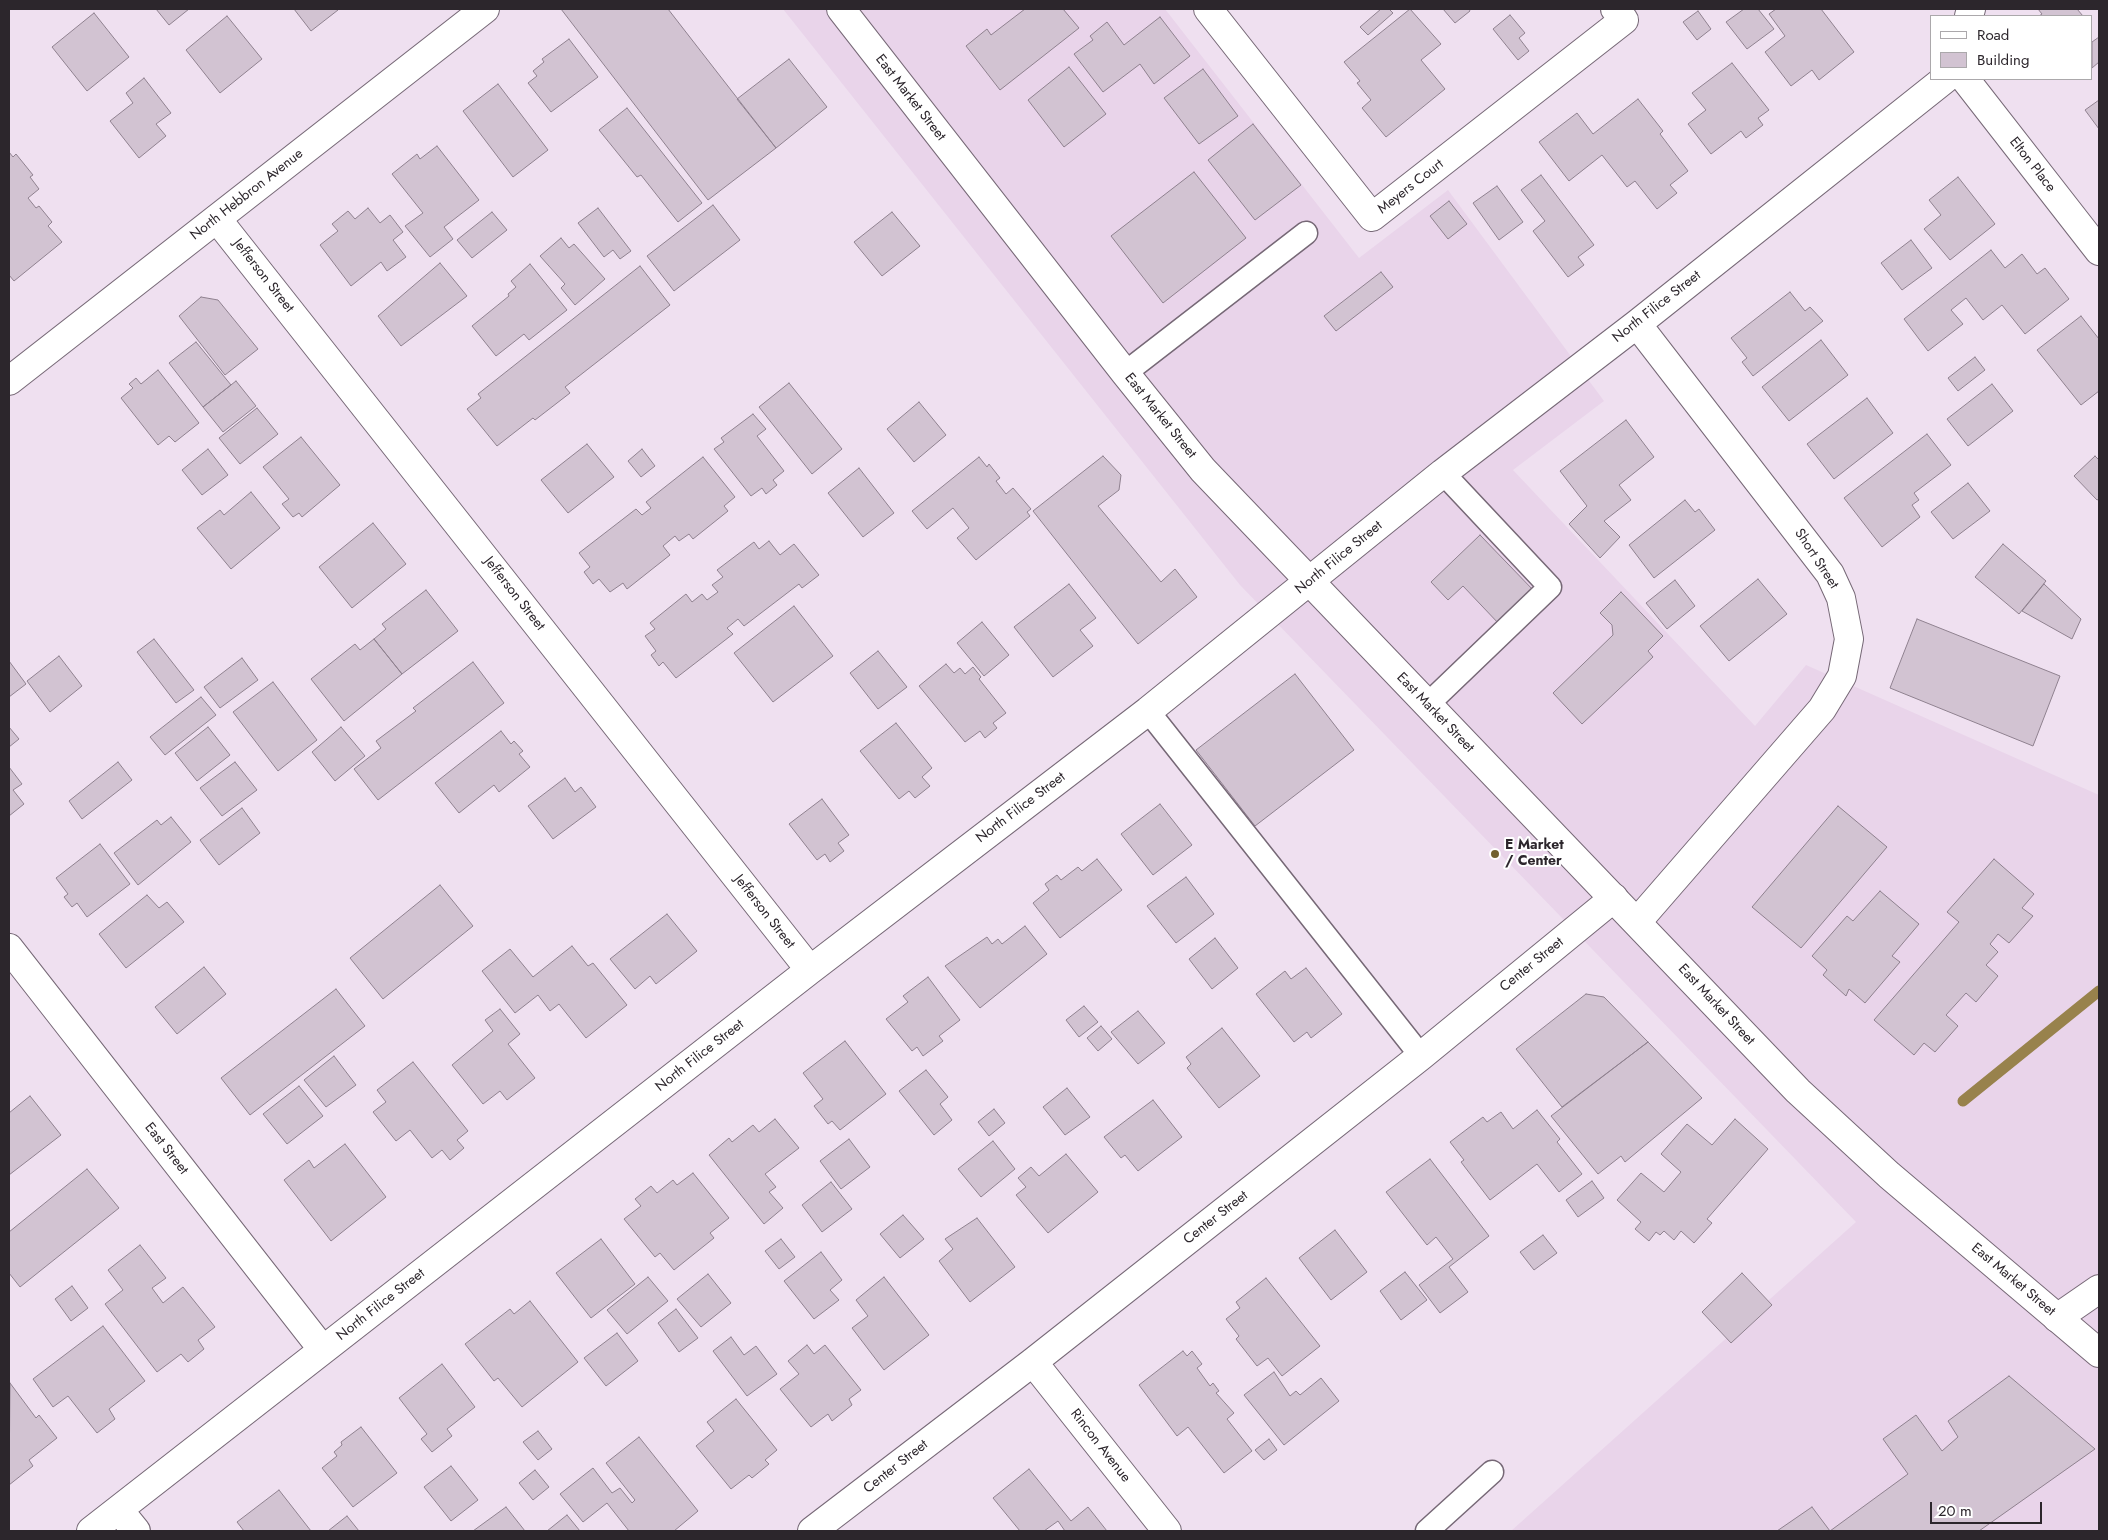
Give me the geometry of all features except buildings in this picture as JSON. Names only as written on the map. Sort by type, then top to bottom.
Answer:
[{"type":"street","name":"North Hebbron Avenue","points":[[9,381],[485,9]]},
{"type":"street","name":"East Market Street","points":[[841,9],[1203,470],[1798,1092],[1889,1175],[2099,1353]]},
{"type":"street","name":"Meyers Court","points":[[1208,9],[1372,217],[1624,20],[1615,9]]},
{"type":"street","name":"North Filice Street","points":[[91,1531],[810,970],[1148,711],[1443,473],[1636,324],[1945,80]]},
{"type":"street","name":"Elton Place","points":[[1966,80],[2099,251]]},
{"type":"street","name":"Jefferson Street","points":[[217,219],[810,970]]},
{"type":"street","name":"Short Street","points":[[1636,324],[1830,574],[1841,598],[1849,639],[1842,676],[1822,709],[1637,922]]},
{"type":"street","name":"Center Street","points":[[812,1531],[1033,1362],[1421,1056],[1614,898]]},
{"type":"street","name":"East Street","points":[[9,948],[323,1350]]},
{"type":"street","points":[[2057,1318],[2099,1289]]},
{"type":"street","name":"Rincon Avenue","points":[[1033,1362],[1167,1531]]},
{"type":"street","points":[[119,1510],[136,1531]]},
{"type":"lane","points":[[1125,373],[1306,233]]},
{"type":"lane","points":[[1427,705],[1550,587],[1443,473]]},
{"type":"lane","points":[[1148,711],[1421,1056]]},
{"type":"lane","points":[[1427,1531],[1492,1472]]},
{"type":"shaded area","points":[[783,9],[1165,9],[1359,258],[1448,190],[1604,401],[1513,470],[1755,726],[1806,665],[2099,795],[2099,1531],[1511,1531],[1856,1222],[1240,585]]},
{"type":"waterway","points":[[1963,1101],[2099,991]]},
{"type":"place","name":"E Market / Center","points":[[1495,854]]}]
